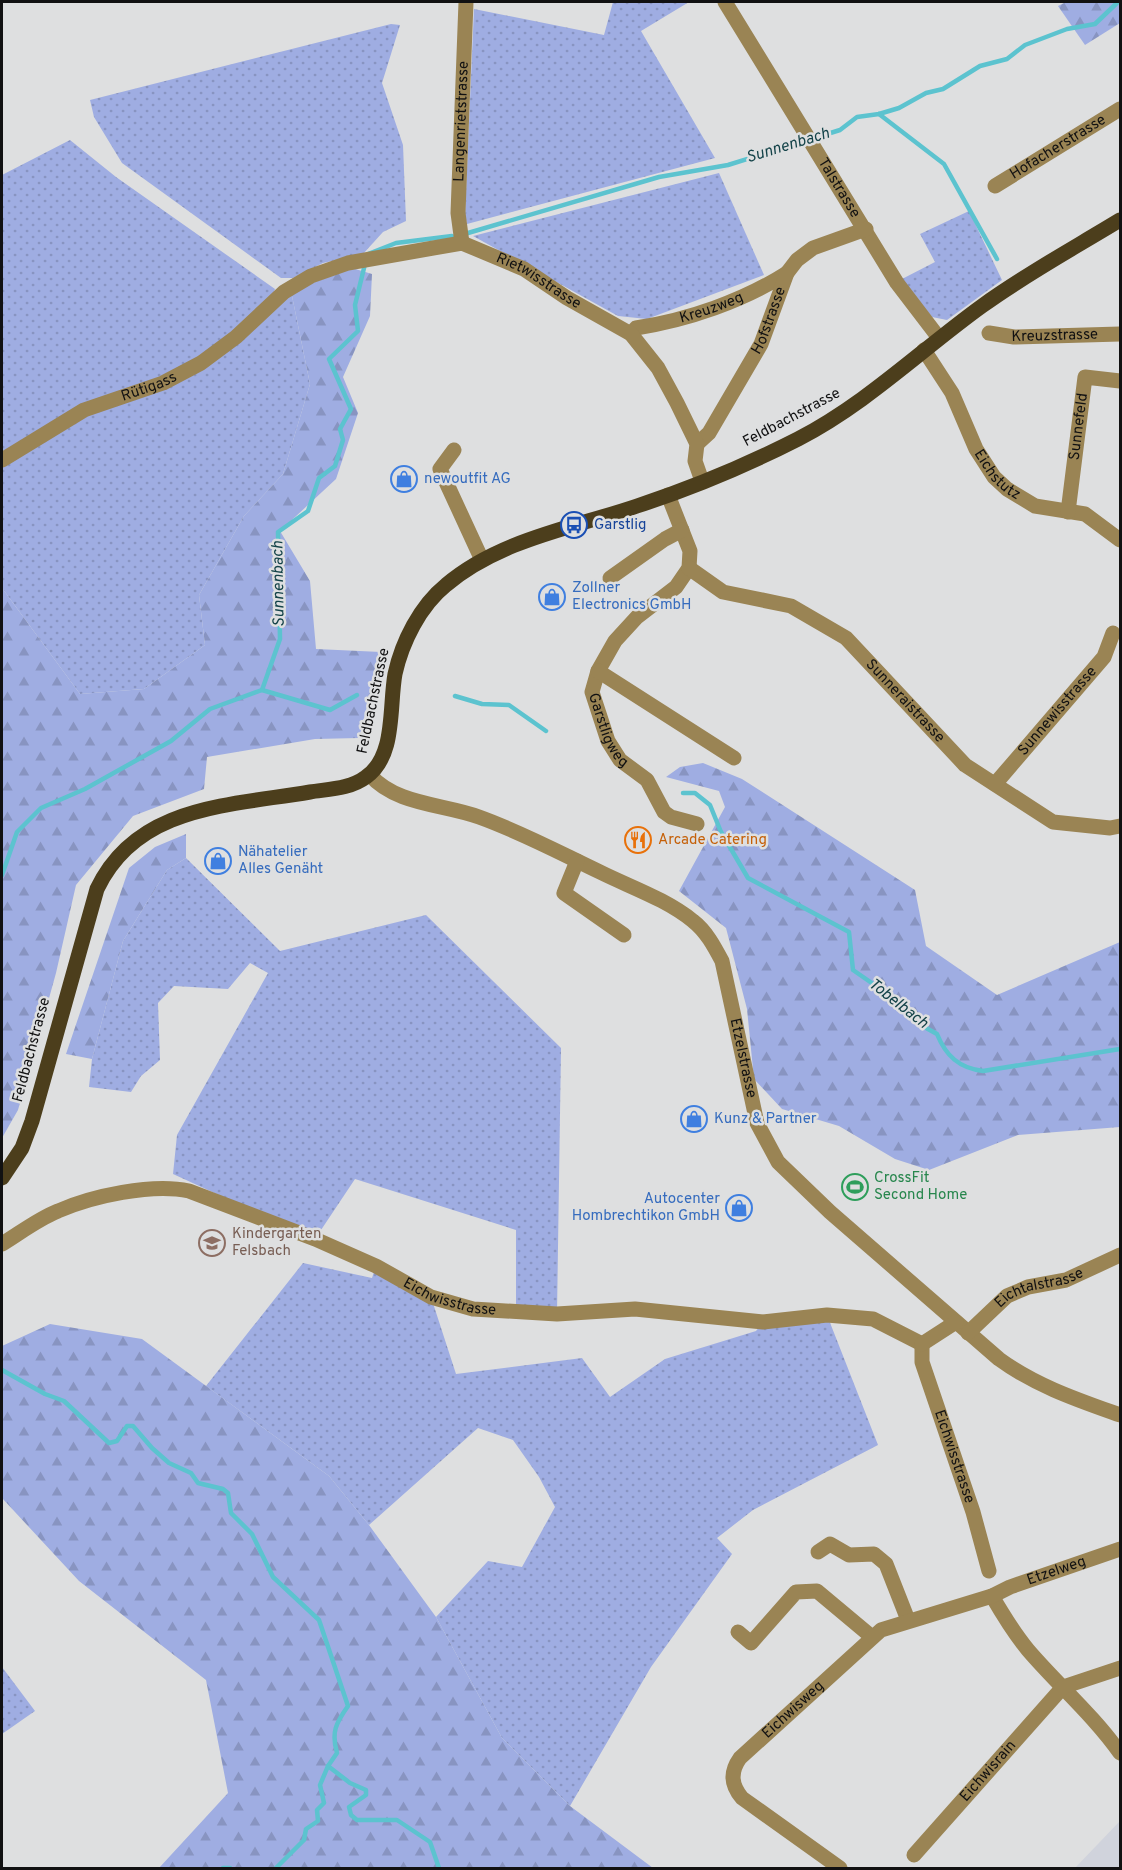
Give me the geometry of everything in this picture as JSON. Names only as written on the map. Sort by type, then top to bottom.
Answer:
[{"type":"main road","name":"Feldbachstrasse","points":[[2,1178],[22,1148],[32,1121],[89,910],[105,871],[121,851],[154,826],[198,811],[350,785],[370,775],[384,752],[395,674],[412,631],[435,595],[447,583],[482,561],[532,538],[668,495],[779,448],[826,424],[1015,283],[1120,220]]},
{"type":"street","name":"Langenrietstrasse","points":[[462,243],[458,213],[466,2]]},
{"type":"street","name":"Talstrasse","points":[[725,2],[897,283],[939,338]]},
{"type":"street","name":"Hofacherstrasse","points":[[994,186],[1120,109]]},
{"type":"street","name":"Hofstrasse","points":[[697,444],[709,433],[761,344],[787,273],[813,248],[866,229]]},
{"type":"street","name":"Rütigass","points":[[2,460],[84,410],[163,382],[201,363],[236,337],[284,292],[301,281],[335,267],[462,243]]},
{"type":"street","name":"Rietwisstrasse","points":[[462,243],[524,269],[567,298],[632,334],[658,368],[697,444],[695,461],[702,481]]},
{"type":"street","name":"Kreuzweg","points":[[632,334],[636,328],[697,313],[756,292],[787,273]]},
{"type":"street","name":"Kreuzstrasse","points":[[989,333],[1014,337],[1120,334]]},
{"type":"street","name":"Eichstutz","points":[[924,350],[952,393],[976,449],[994,477],[1014,494],[1035,506],[1085,514],[1120,540]]},
{"type":"street","name":"Sunnefeld","points":[[1068,512],[1085,378],[1120,381]]},
{"type":"street","points":[[454,450],[440,469],[482,561]]},
{"type":"street","points":[[668,495],[691,556],[689,568]]},
{"type":"street","points":[[610,578],[665,539],[682,530]]},
{"type":"street","name":"Garstligweg","points":[[689,568],[676,586],[623,632],[598,671],[592,686],[594,703],[608,741],[620,760],[646,780],[664,812],[671,817],[697,824]]},
{"type":"street","name":"Sunneraistrasse","points":[[689,568],[723,592],[791,606],[846,638],[966,765],[1053,822],[1110,828],[1120,826]]},
{"type":"street","name":"Sunnewisstrasse","points":[[995,784],[1104,657],[1113,633]]},
{"type":"street","points":[[598,671],[734,758]]},
{"type":"street","name":"Etzelstrasse","points":[[370,775],[380,785],[396,794],[478,816],[577,861],[674,908],[695,923],[708,937],[722,961],[729,983],[749,1089],[764,1142],[778,1162],[799,1185],[968,1333],[1023,1377],[1120,1415]]},
{"type":"street","points":[[577,861],[564,892],[624,935]]},
{"type":"street","name":"Eichwisstrasse","points":[[2,1244],[57,1211],[105,1196],[169,1187],[189,1191],[315,1239],[376,1266],[431,1297],[473,1309],[557,1314],[635,1309],[763,1323],[827,1315],[873,1319],[922,1344],[922,1362],[973,1512],[989,1571]]},
{"type":"street","name":"Eichtalstrasse","points":[[968,1333],[1007,1296],[1028,1287],[1066,1280],[1120,1256]]},
{"type":"street","points":[[922,1344],[956,1322]]},
{"type":"street","points":[[818,1552],[830,1544],[849,1555],[874,1554],[885,1564],[909,1620]]},
{"type":"street","name":"Etzelweg","points":[[992,1596],[1010,1587],[1120,1549]]},
{"type":"street","points":[[738,1632],[751,1643],[796,1592],[817,1591],[872,1637]]},
{"type":"street","points":[[992,1596],[1018,1637],[1101,1726],[1120,1753]]},
{"type":"street","name":"Eichwisweg","points":[[840,1869],[742,1798],[735,1790],[733,1774],[740,1758],[872,1637],[909,1620],[992,1596]]},
{"type":"street","points":[[1064,1687],[1120,1668]]},
{"type":"street","name":"Eichwisrain","points":[[914,1854],[1064,1687]]},
{"type":"shaded area","points":[[1120,1821],[1120,1868],[1075,1868]]},
{"type":"green space","points":[[613,2],[689,2],[641,31],[715,158],[467,224],[465,216],[474,9],[604,35]]},
{"type":"green space","points":[[1066,2],[1120,2],[1120,23],[1085,45],[1058,6]]},
{"type":"green space","points":[[391,24],[400,25],[382,83],[403,145],[406,221],[383,232],[363,254],[323,263],[293,278],[281,278],[122,163],[94,117],[90,100]]},
{"type":"green space","points":[[70,140],[116,177],[275,289],[272,297],[213,352],[2,454],[2,175]]},
{"type":"green space","points":[[719,173],[764,275],[647,319],[618,316],[473,236]]},
{"type":"green space","points":[[969,211],[1002,280],[947,320],[932,317],[902,279],[935,262],[920,234]]},
{"type":"green space","points":[[352,268],[372,274],[370,316],[343,377],[358,413],[336,479],[280,531],[310,581],[316,649],[381,652],[359,738],[315,739],[207,757],[204,789],[133,816],[76,885],[56,973],[18,1110],[2,1138],[2,588],[80,694],[144,689],[205,645],[199,595],[244,516],[283,474],[310,384],[291,291]]},
{"type":"green space","points":[[291,291],[310,384],[283,474],[244,516],[199,595],[205,645],[144,689],[80,694],[2,588],[2,465],[103,407],[169,386]]},
{"type":"green space","points":[[703,763],[742,779],[915,890],[926,946],[997,995],[1120,942],[1120,1127],[1018,1135],[929,1170],[895,1159],[839,1126],[782,1109],[754,1079],[747,1009],[726,928],[679,891],[725,807],[719,791],[666,777],[680,767]]},
{"type":"green space","points":[[186,834],[186,858],[167,870],[123,941],[92,1059],[66,1054],[129,868],[155,847]]},
{"type":"green space","points":[[186,858],[280,951],[426,915],[561,1048],[557,1314],[516,1313],[516,1230],[355,1179],[315,1239],[173,1174],[177,1135],[268,973],[250,963],[228,989],[174,986],[158,1003],[160,1060],[141,1076],[131,1092],[89,1087],[92,1059],[123,941],[167,870]]},
{"type":"green space","points":[[303,1263],[372,1278],[376,1266],[431,1297],[456,1374],[582,1358],[610,1397],[665,1359],[756,1331],[763,1322],[827,1315],[878,1445],[753,1510],[717,1538],[732,1554],[651,1667],[570,1806],[502,1738],[436,1617],[488,1561],[522,1567],[555,1507],[539,1477],[513,1440],[478,1428],[369,1525],[329,1476],[206,1386]]},
{"type":"green space","points":[[50,1324],[142,1339],[329,1476],[369,1525],[436,1617],[502,1738],[570,1806],[653,1868],[159,1868],[228,1793],[206,1680],[79,1581],[2,1498],[2,1346]]},
{"type":"green space","points":[[2,1667],[35,1711],[2,1734]]},
{"type":"waterway","name":"Sunnenbach","points":[[468,233],[659,177],[728,165],[840,130],[857,117],[899,108],[926,93],[943,89],[980,66],[1007,59],[1025,45],[1067,29],[1095,24],[1118,2]]},
{"type":"waterway","points":[[879,114],[944,164],[997,259]]},
{"type":"waterway","name":"Sunnenbach","points":[[368,254],[396,243],[452,236]]},
{"type":"waterway","name":"Sunnenbach","points":[[2,875],[17,832],[41,808],[85,789],[171,741],[210,709],[262,690],[280,639],[278,532],[308,511],[319,478],[335,466],[343,440],[340,429],[351,409],[329,359],[358,331],[355,305],[365,264]]},
{"type":"waterway","name":"Tobelbach","points":[[262,690],[330,710],[357,695]]},
{"type":"waterway","name":"Tobelbach","points":[[455,696],[482,704],[509,705],[546,731]]},
{"type":"waterway","name":"Tobelbach","points":[[683,793],[695,793],[710,805],[721,832],[748,878],[849,932],[853,970],[902,1004],[919,1024],[937,1034],[949,1055],[960,1064],[983,1071],[1120,1049]]},
{"type":"waterway","points":[[2,1370],[45,1394],[64,1401],[109,1443],[117,1441],[127,1426],[133,1426],[169,1463],[191,1473],[198,1483],[223,1489],[228,1493],[231,1513],[252,1534],[273,1577],[319,1620],[348,1706],[336,1728],[334,1739],[337,1753],[328,1766],[350,1783],[366,1790],[366,1795],[349,1807],[351,1815],[357,1820],[397,1820],[430,1842],[439,1868]]},
{"type":"waterway","points":[[276,1868],[304,1840],[306,1829],[318,1821],[317,1810],[324,1803],[320,1785],[328,1766]]},
{"type":"waterway","points":[[223,1868],[230,1868]]},
{"type":"place","name":"newoutfit AG","points":[[404,479]]},
{"type":"place","name":"Garstlig","points":[[574,525]]},
{"type":"place","name":"Zollner Electronics GmbH","points":[[552,597]]},
{"type":"place","name":"Arcade Catering","points":[[638,840]]},
{"type":"place","name":"Nähatelier Alles Genäht","points":[[218,861]]},
{"type":"place","name":"Kunz & Partner","points":[[694,1119]]},
{"type":"place","name":"CrossFit Second Home","points":[[855,1187]]},
{"type":"place","name":"Autocenter Hombrechtikon GmbH","points":[[739,1208]]},
{"type":"place","name":"Kindergarten Felsbach","points":[[212,1243]]}]
